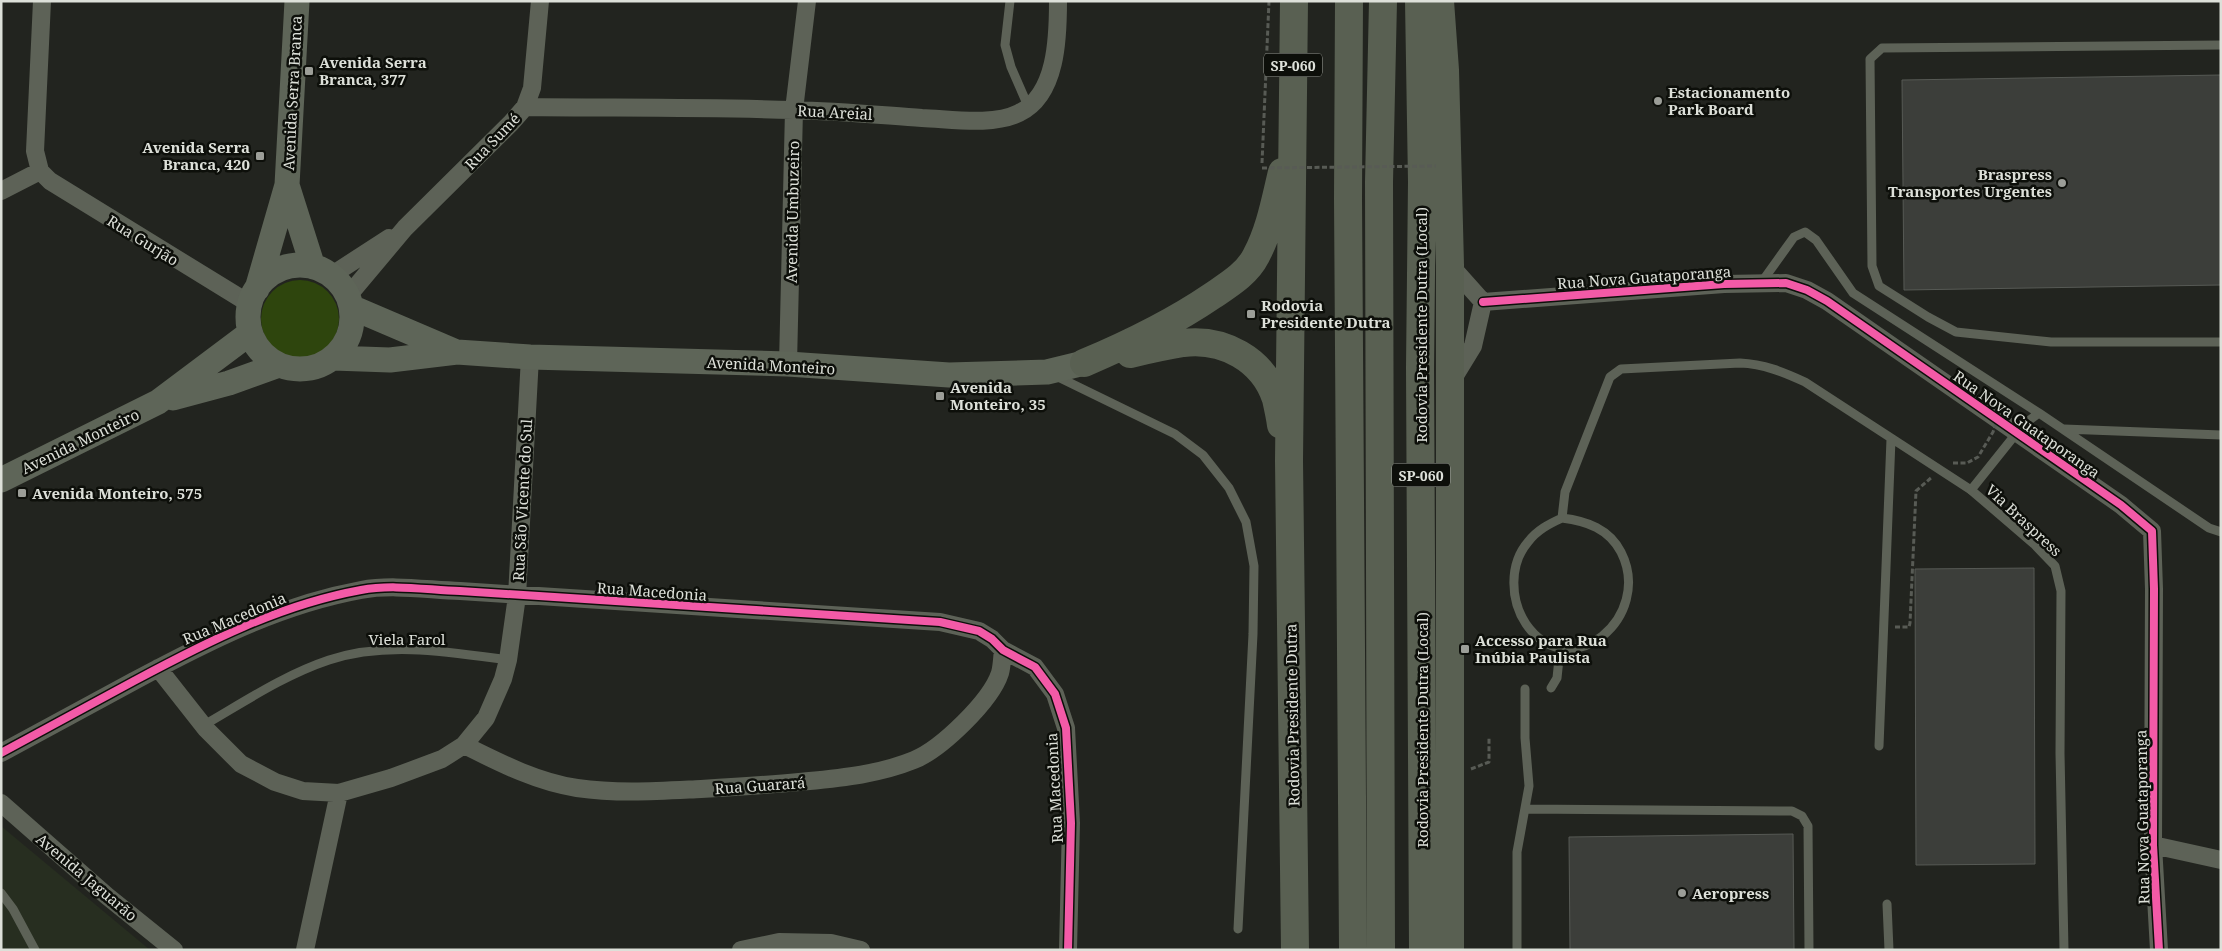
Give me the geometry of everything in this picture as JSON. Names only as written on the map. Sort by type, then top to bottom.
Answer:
[{"type":"highway","points":[[1349,1],[1348,198],[1353,950]]},
{"type":"highway","name":"SP-060","points":[[1380,950],[1379,182],[1383,1]]},
{"type":"highway","name":"Rodovia Presidente Dutra (Local)","points":[[1419,1],[1422,182],[1420,376],[1423,950]]},
{"type":"highway","points":[[1440,1],[1445,70],[1450,265],[1450,950]]},
{"type":"highway","name":"Rodovia Presidente Dutra","points":[[1289,4],[1292,128],[1289,461],[1295,950]]},
{"type":"highway","points":[[1084,363],[1179,318],[1237,279],[1256,257],[1270,224],[1292,128]]},
{"type":"highway","points":[[1084,363],[1184,343],[1230,347],[1250,360],[1265,377],[1276,398],[1289,461]]},
{"type":"street","points":[[1,191],[40,171],[35,151],[42,1]]},
{"type":"street","name":"Avenida Serra Branca","points":[[253,296],[287,185],[297,1]]},
{"type":"street","name":"Rua Sumé","points":[[350,302],[405,228],[512,123],[525,107],[532,88],[540,1]]},
{"type":"street","name":"Avenida Umbuzeiro","points":[[788,364],[794,110],[807,1]]},
{"type":"street","name":"Rua Areial","points":[[525,107],[794,110],[972,120],[1004,119],[1021,113],[1040,95],[1055,60],[1058,39],[1058,1]]},
{"type":"street","name":"Rua Gurjão","points":[[40,171],[50,181],[253,296]]},
{"type":"street","name":"Avenida Serra Branca","points":[[287,185],[323,271]]},
{"type":"street","name":"Rua Sumé","points":[[323,271],[405,228]]},
{"type":"street","points":[[297,265],[323,271],[341,285],[350,302],[352,321],[349,335],[342,348],[333,358],[320,365],[307,369],[292,369],[278,365],[266,357],[250,333],[248,319],[253,296],[268,277],[282,268],[297,265]]},
{"type":"street","points":[[1450,265],[1483,302],[1473,346],[1450,384]]},
{"type":"street","name":"Rua Nova Guataporanga","points":[[1483,302],[1761,283],[1786,283],[1807,290],[1826,301],[2121,505],[2152,532],[2154,589],[2153,845],[2159,950]]},
{"type":"street","name":"Avenida Monteiro","points":[[350,302],[457,352]]},
{"type":"street","name":"Avenida Monteiro","points":[[1,480],[158,402],[250,333]]},
{"type":"street","name":"Avenida Monteiro","points":[[333,358],[390,360],[457,352],[530,357],[788,364],[940,375],[1047,372],[1084,363]]},
{"type":"street","name":"Rua São Vicente do Sul","points":[[158,668],[204,725],[241,764],[275,782],[302,792],[339,793],[391,778],[442,758],[464,745],[486,718],[503,679],[508,660],[517,596],[530,357]]},
{"type":"street","name":"Avenida Monteiro","points":[[158,402],[229,383],[278,365]]},
{"type":"street","name":"Rua Macedonia","points":[[1,753],[203,644],[250,622],[300,604],[363,590],[404,588],[940,622],[979,631],[992,639],[1003,650],[1035,667],[1055,694],[1066,728],[1071,823],[1068,950]]},
{"type":"street","name":"Rua Guarará","points":[[464,745],[536,778],[576,788],[620,792],[739,787],[883,772],[916,759],[954,732],[986,698],[1000,673],[1003,650]]},
{"type":"street","points":[[305,950],[339,793]]},
{"type":"street","name":"Avenida Jaguarão","points":[[1,803],[107,896],[174,950]]},
{"type":"street","points":[[2153,845],[2221,860]]},
{"type":"street","points":[[741,950],[779,942],[831,944],[861,950]]},
{"type":"lane","points":[[1010,1],[1005,45],[1010,67],[1028,106]]},
{"type":"lane","points":[[2221,45],[1882,48],[1870,59],[1872,266],[1879,286],[1956,332],[2051,342],[2221,342]]},
{"type":"lane","points":[[1761,283],[1794,237],[1804,232],[1816,240],[1853,293],[2063,429],[2209,528],[2221,532]]},
{"type":"lane","points":[[1562,518],[1565,492],[1575,465],[1610,377],[1621,369],[1740,363],[1760,364],[1782,371],[1805,382],[1971,490]]},
{"type":"lane","points":[[1047,372],[1175,434],[1203,454],[1229,488],[1246,522],[1254,566],[1253,634],[1238,928]]},
{"type":"lane","name":"Via Braspress","points":[[2039,414],[2023,425],[1971,490],[2034,544],[2055,566],[2061,591],[2060,753],[2064,950]]},
{"type":"lane","points":[[2063,429],[2221,435]]},
{"type":"lane","points":[[1879,746],[1891,439]]},
{"type":"lane","points":[[1562,518],[1583,520],[1602,530],[1617,545],[1626,564],[1630,585],[1626,606],[1615,624],[1600,638],[1581,647],[1560,649],[1540,639],[1526,624],[1516,604],[1513,583],[1517,562],[1527,542],[1542,528],[1562,518]]},
{"type":"lane","points":[[1551,688],[1557,678],[1560,649]]},
{"type":"lane","name":"Viela Farol","points":[[204,725],[289,676],[330,659],[368,652],[409,650],[452,652],[508,660]]},
{"type":"lane","points":[[1517,950],[1517,852],[1529,786],[1525,738],[1525,689]]},
{"type":"lane","points":[[1525,808],[1792,811],[1802,816],[1808,826],[1809,950]]},
{"type":"lane","points":[[1,893],[13,909],[36,950]]},
{"type":"lane","points":[[1887,904],[1889,950]]},
{"type":"path","points":[[1289,4],[1262,168],[1436,166]]},
{"type":"path","points":[[1884,627],[1909,627],[1916,491],[1928,479],[1953,463],[1967,463],[1978,457],[1993,432],[1996,423],[1992,410]]},
{"type":"shaded area","points":[[1,826],[150,950],[1,950]]},
{"type":"green space","points":[[300,280],[315,283],[327,292],[336,304],[339,319],[336,334],[327,346],[315,355],[300,358],[285,355],[273,346],[264,334],[261,319],[264,304],[273,292],[285,283]]},
{"type":"building","name":"Braspress Transportes Urgentes","points":[[2221,75],[2221,285],[1904,290],[1902,80]]},
{"type":"building","points":[[2034,568],[2035,864],[1916,865],[1915,569]]},
{"type":"building","name":"Aeropress","points":[[1793,834],[1794,950],[1570,950],[1569,837]]},
{"type":"cycle path","points":[[1483,302],[1724,284],[1786,283],[1807,290],[1827,301],[2121,505],[2152,531],[2154,589],[2153,845],[2159,950]]},
{"type":"cycle path","points":[[1,753],[161,667],[244,626],[301,605],[373,588],[410,588],[940,622],[979,631],[992,639],[1003,650],[1035,667],[1055,694],[1066,728],[1071,823],[1068,950]]},
{"type":"place","name":"Avenida Serra Branca, 377","points":[[309,71]]},
{"type":"place","name":"Estacionamento Park Board","points":[[1658,101]]},
{"type":"place","name":"Avenida Serra Branca, 420","points":[[260,156]]},
{"type":"place","name":"Braspress Transportes Urgentes","points":[[2062,183]]},
{"type":"place","name":"Rodovia Presidente Dutra","points":[[1251,314]]},
{"type":"place","name":"Avenida Monteiro, 35","points":[[940,396]]},
{"type":"place","name":"Avenida Monteiro, 575","points":[[22,493]]},
{"type":"place","name":"Accesso para Rua Inúbia Paulista","points":[[1465,649]]},
{"type":"place","name":"Aeropress","points":[[1682,893]]}]
